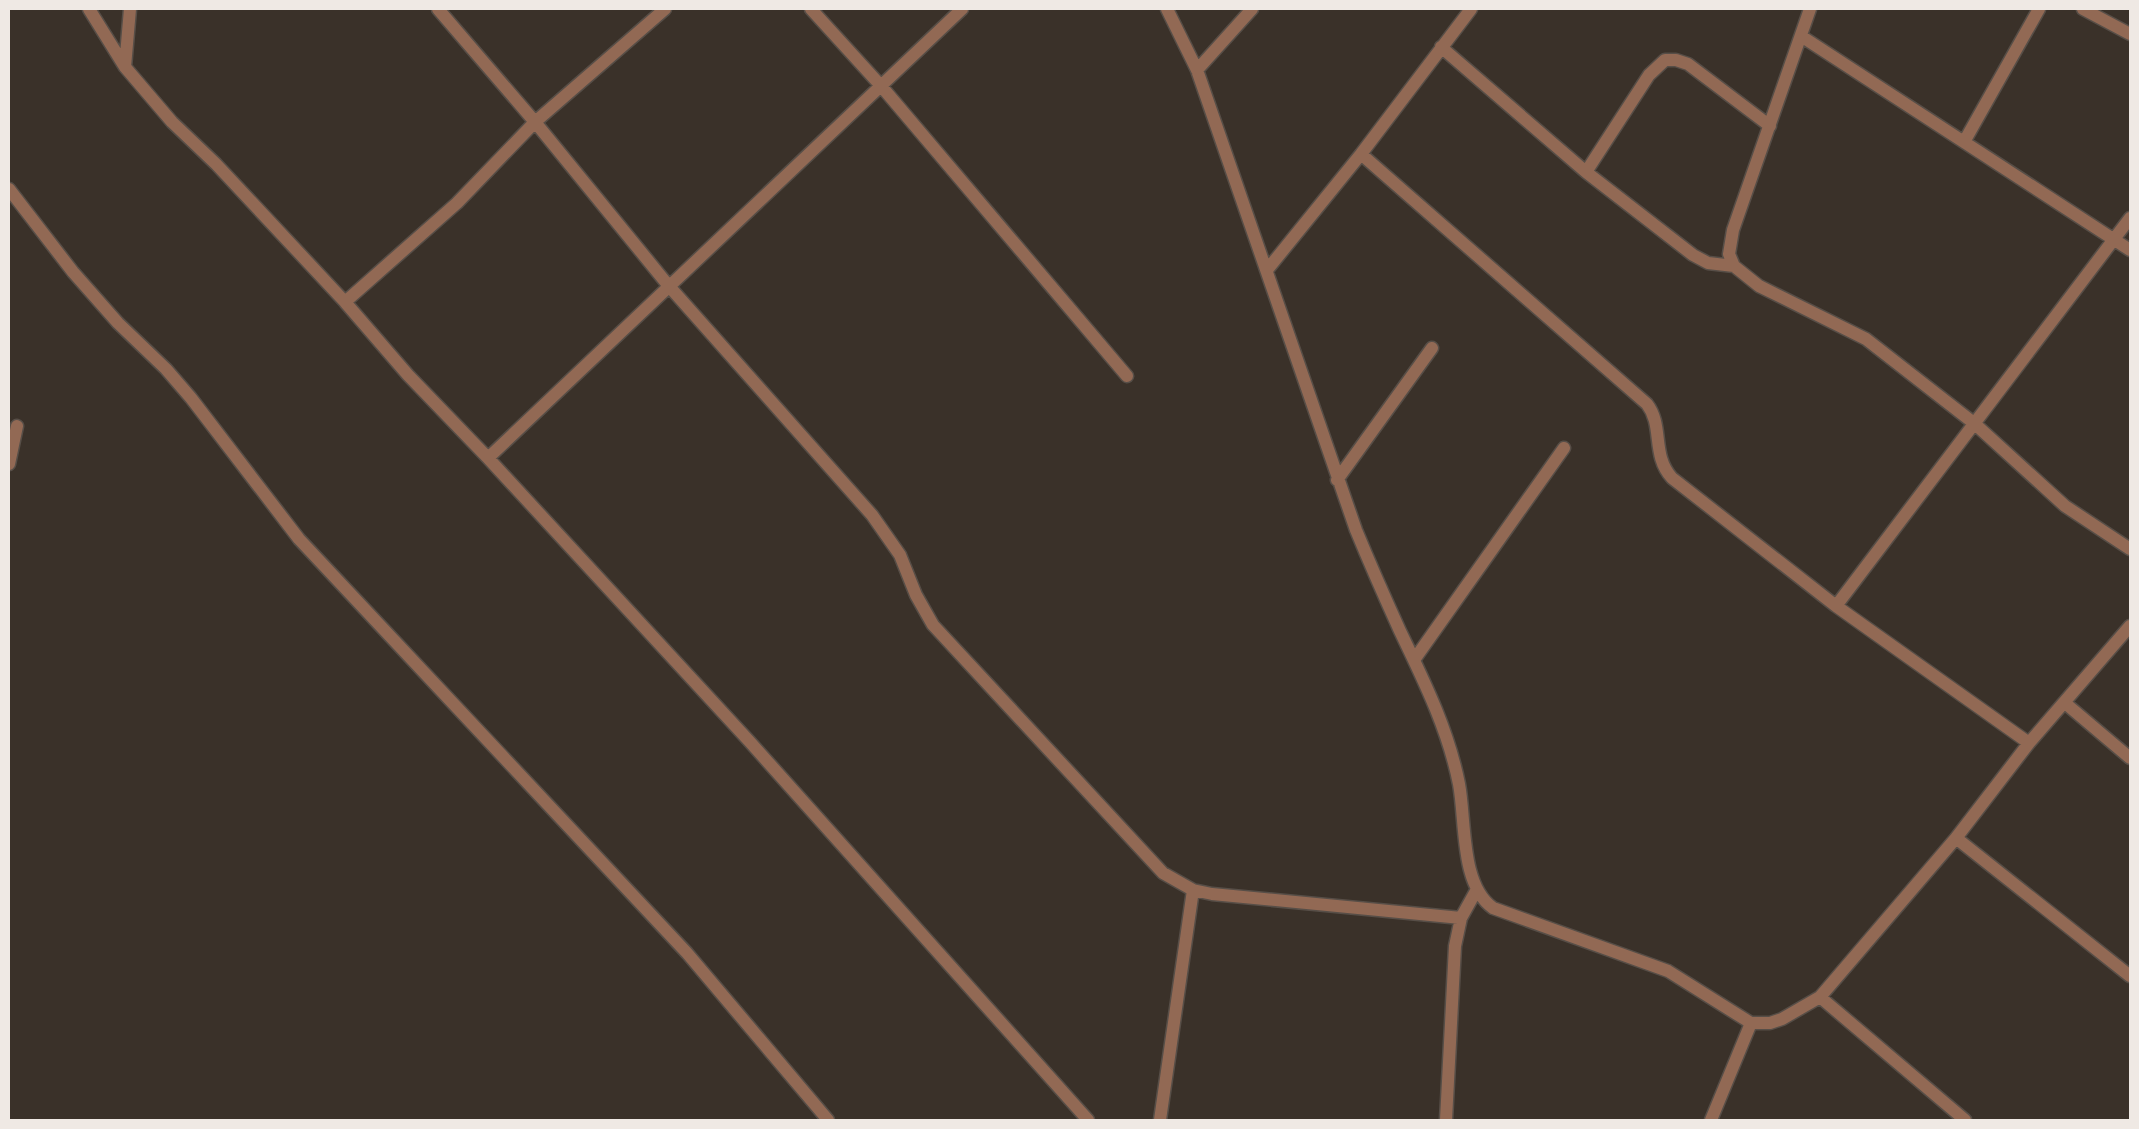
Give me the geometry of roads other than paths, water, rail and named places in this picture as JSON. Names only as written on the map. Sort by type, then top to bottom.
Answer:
[{"type":"street","points":[[89,9],[125,68],[172,122],[216,164],[345,302],[408,375],[488,458],[750,742],[1088,1120]]},
{"type":"street","points":[[125,68],[130,9]]},
{"type":"street","points":[[438,9],[536,122],[668,285],[872,515],[900,555],[916,596],[933,625],[1163,873],[1193,890],[1212,894],[1461,918]]},
{"type":"street","points":[[345,302],[457,203],[536,122],[665,9]]},
{"type":"street","points":[[811,9],[882,87],[1127,376]]},
{"type":"street","points":[[488,458],[668,285],[882,87],[962,9]]},
{"type":"street","points":[[1167,9],[1197,70],[1338,480],[1379,585],[1433,700],[1450,747],[1459,786],[1470,874],[1476,891],[1483,901],[1493,908],[1668,971],[1751,1023],[1770,1023],[1782,1019],[1820,997],[1956,838],[2029,743],[2066,703],[2130,626]]},
{"type":"street","points":[[1197,70],[1252,9]]},
{"type":"street","points":[[1267,270],[1361,154],[1471,9]]},
{"type":"street","points":[[1810,9],[1733,230],[1729,254],[1734,266],[1759,286],[1866,339],[1975,424],[2065,506],[2130,549]]},
{"type":"street","points":[[1964,142],[2039,9]]},
{"type":"street","points":[[2084,9],[2130,34]]},
{"type":"street","points":[[1801,36],[2130,250]]},
{"type":"street","points":[[1441,47],[1586,172],[1693,255],[1708,263],[1734,266]]},
{"type":"street","points":[[1586,172],[1649,75],[1665,60],[1676,60],[1688,64],[1770,126]]},
{"type":"street","points":[[1361,154],[1647,404],[1654,414],[1661,463],[1672,478],[1836,606],[2029,743]]},
{"type":"street","points":[[9,189],[73,272],[118,322],[166,369],[191,398],[299,539],[687,953],[828,1120]]},
{"type":"street","points":[[1836,606],[2130,218]]},
{"type":"street","points":[[1338,480],[1432,348]]},
{"type":"street","points":[[9,464],[17,426]]},
{"type":"street","points":[[1414,660],[1564,448]]},
{"type":"street","points":[[2066,703],[2130,758]]},
{"type":"street","points":[[1956,838],[2130,976]]},
{"type":"street","points":[[1160,1120],[1193,890]]},
{"type":"street","points":[[1446,1120],[1455,946],[1461,918],[1476,891]]},
{"type":"street","points":[[1820,997],[1965,1120]]},
{"type":"street","points":[[1711,1120],[1751,1023]]}]
